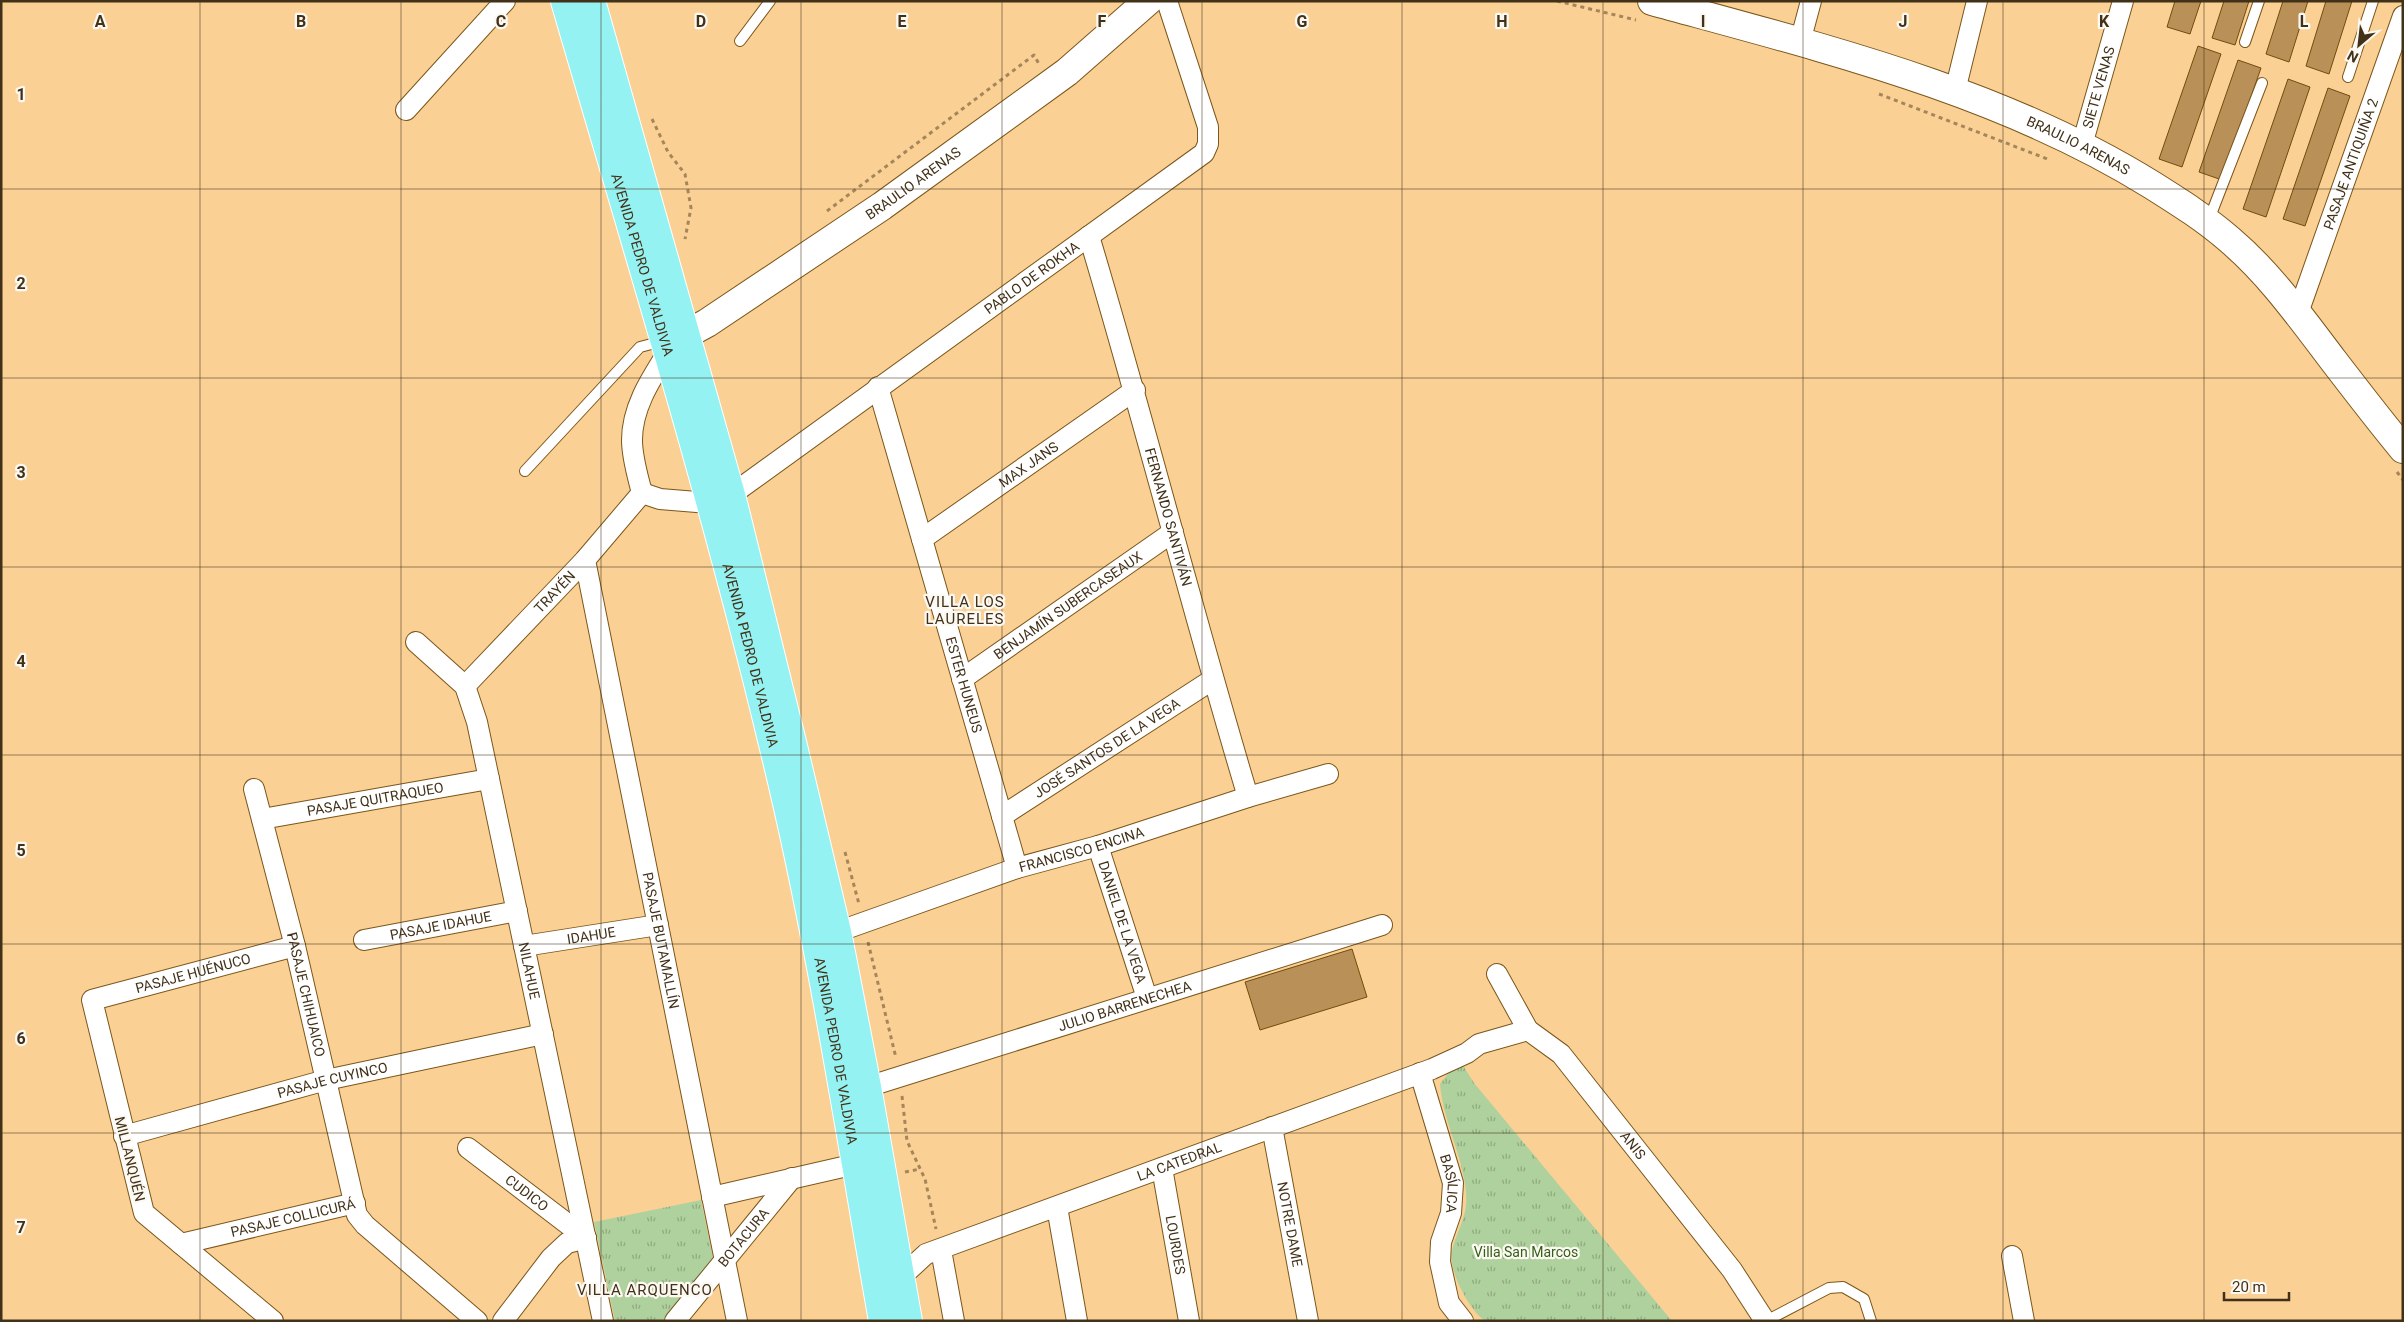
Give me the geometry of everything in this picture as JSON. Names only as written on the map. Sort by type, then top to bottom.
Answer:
[{"type":"main road","name":"AVENIDA PEDRO DE VALDIVIA","points":[[565,1],[720,498],[837,932],[867,1087],[867,1162],[883,1321]]},
{"type":"main road","name":"AVENIDA PEDRO DE VALDIVIA","points":[[596,4],[672,343]]},
{"type":"main road","name":"AVENIDA PEDRO DE VALDIVIA","points":[[720,498],[755,670],[802,867],[835,1038],[867,1162],[894,1244],[908,1321]]},
{"type":"street","points":[[406,110],[505,1]]},
{"type":"street","name":"BRAULIO ARENAS","points":[[672,343],[707,323],[882,206],[1067,72],[1148,1]]},
{"type":"street","name":"PABLO DE ROKHA","points":[[720,498],[1204,153],[1208,144],[1208,127],[1167,1]]},
{"type":"street","points":[[1800,42],[1811,1]]},
{"type":"street","points":[[1954,91],[1977,1]]},
{"type":"street","name":"SIETE VENAS","points":[[2082,145],[2123,1]]},
{"type":"street","name":"BRAULIO ARENAS","points":[[1647,12],[1800,42],[1954,91],[2082,145],[2126,169],[2208,223],[2231,240],[2252,261],[2298,313],[2397,457]]},
{"type":"street","name":"PASAJE ANTIQUIÑA 2","points":[[2298,313],[2403,16]]},
{"type":"street","name":"FERNANDO SANTIVÁN","points":[[1089,236],[1135,390],[1212,680],[1248,798]]},
{"type":"street","points":[[672,343],[646,386],[636,414],[632,441],[642,494],[660,499],[720,498]]},
{"type":"street","name":"ESTER HUNEUS","points":[[878,387],[1017,868]]},
{"type":"street","name":"MAX JANS","points":[[922,538],[1135,390]]},
{"type":"street","name":"TRAYÉN","points":[[465,686],[585,560],[642,494]]},
{"type":"street","name":"BENJAMÍN SUBERCASEAUX","points":[[962,679],[1173,532]]},
{"type":"street","name":"PASAJE BUTAMALLÍN","points":[[585,560],[712,1197],[726,1258],[737,1321]]},
{"type":"street","name":"NILAHUE","points":[[416,642],[465,686],[477,722],[603,1321]]},
{"type":"street","name":"JOSÉ SANTOS DE LA VEGA","points":[[1002,816],[1212,680]]},
{"type":"street","name":"FRANCISCO ENCINA","points":[[837,932],[1017,868],[1098,846],[1328,774]]},
{"type":"street","name":"PASAJE QUITRAQUEO","points":[[262,819],[489,779]]},
{"type":"street","name":"PASAJE CHIHUAICO","points":[[254,789],[294,946],[355,1203]]},
{"type":"street","name":"DANIEL DE LA VEGA","points":[[1098,846],[1147,998]]},
{"type":"street","name":"PASAJE IDAHUE","points":[[364,940],[517,911]]},
{"type":"street","name":"IDAHUE","points":[[524,946],[658,925]]},
{"type":"street","name":"JULIO BARRENECHEA","points":[[867,1087],[1382,925]]},
{"type":"street","name":"PASAJE HUÉNUCO","points":[[92,1000],[294,946]]},
{"type":"street","name":"ANIS","points":[[1497,974],[1528,1030],[1561,1054],[1732,1270],[1766,1321]]},
{"type":"street","name":"MILLANQUÉN","points":[[92,1000],[144,1213],[273,1321]]},
{"type":"street","name":"LA CATEDRAL","points":[[900,1278],[933,1252],[1426,1071],[1467,1053],[1479,1044],[1528,1030]]},
{"type":"street","name":"PASAJE CUYINCO","points":[[124,1136],[326,1080],[543,1034]]},
{"type":"street","name":"BASÍLICA","points":[[1426,1071],[1453,1182],[1450,1213],[1441,1242],[1440,1262],[1449,1303],[1463,1321]]},
{"type":"street","name":"NOTRE DAME","points":[[1272,1127],[1308,1321]]},
{"type":"street","name":"CUDICO","points":[[468,1148],[586,1238]]},
{"type":"street","name":"BOTACURA","points":[[712,1197],[867,1162]]},
{"type":"street","name":"LOURDES","points":[[1162,1168],[1189,1321]]},
{"type":"street","name":"BOTACURA","points":[[676,1321],[792,1178]]},
{"type":"street","name":"PASAJE COLLICURÁ","points":[[181,1244],[355,1203],[357,1215],[365,1225],[477,1321]]},
{"type":"street","points":[[1057,1207],[1077,1321]]},
{"type":"street","points":[[503,1321],[551,1258],[567,1243],[586,1238]]},
{"type":"street","points":[[894,1244],[933,1252],[954,1321]]},
{"type":"street","points":[[2012,1256],[2024,1321]]},
{"type":"lane","points":[[740,41],[770,1]]},
{"type":"lane","points":[[2245,42],[2259,1]]},
{"type":"lane","points":[[2348,77],[2373,1]]},
{"type":"lane","points":[[2208,223],[2262,83]]},
{"type":"lane","points":[[525,471],[640,347],[672,343]]},
{"type":"lane","points":[[1766,1321],[1829,1288],[1843,1287],[1864,1299],[1871,1321]]},
{"type":"path","points":[[1557,1],[1647,12]]},
{"type":"path","points":[[1872,91],[2052,161]]},
{"type":"path","points":[[2397,457],[2403,480]]},
{"type":"green space","name":"Villa San Marcos","points":[[1459,1059],[1474,1083],[1672,1321],[1485,1321],[1479,1316],[1466,1299],[1456,1279],[1452,1259],[1452,1251],[1465,1212],[1466,1195],[1463,1171],[1444,1110],[1440,1084]]},
{"type":"green space","points":[[701,1200],[713,1258],[663,1321],[615,1321],[594,1222]]},
{"type":"building","points":[[2175,1],[2201,1],[2190,34],[2167,27]]},
{"type":"building","points":[[2224,1],[2249,1],[2235,45],[2212,38]]},
{"type":"building","points":[[2283,1],[2308,1],[2289,62],[2266,54]]},
{"type":"building","points":[[2326,1],[2352,1],[2329,74],[2306,66]]},
{"type":"building","points":[[2198,46],[2221,54],[2182,167],[2159,159]]},
{"type":"building","points":[[2238,60],[2261,68],[2222,180],[2199,172]]},
{"type":"building","points":[[2288,79],[2310,87],[2266,217],[2243,209]]},
{"type":"building","points":[[2328,88],[2350,96],[2305,226],[2283,219]]},
{"type":"building","points":[[1352,949],[1367,997],[1260,1030],[1245,982]]},
{"type":"district","name":"VILLA LOS LAURELES","points":[[965,610]]},
{"type":"district","name":"VILLA ARQUENCO","points":[[645,1290]]}]
